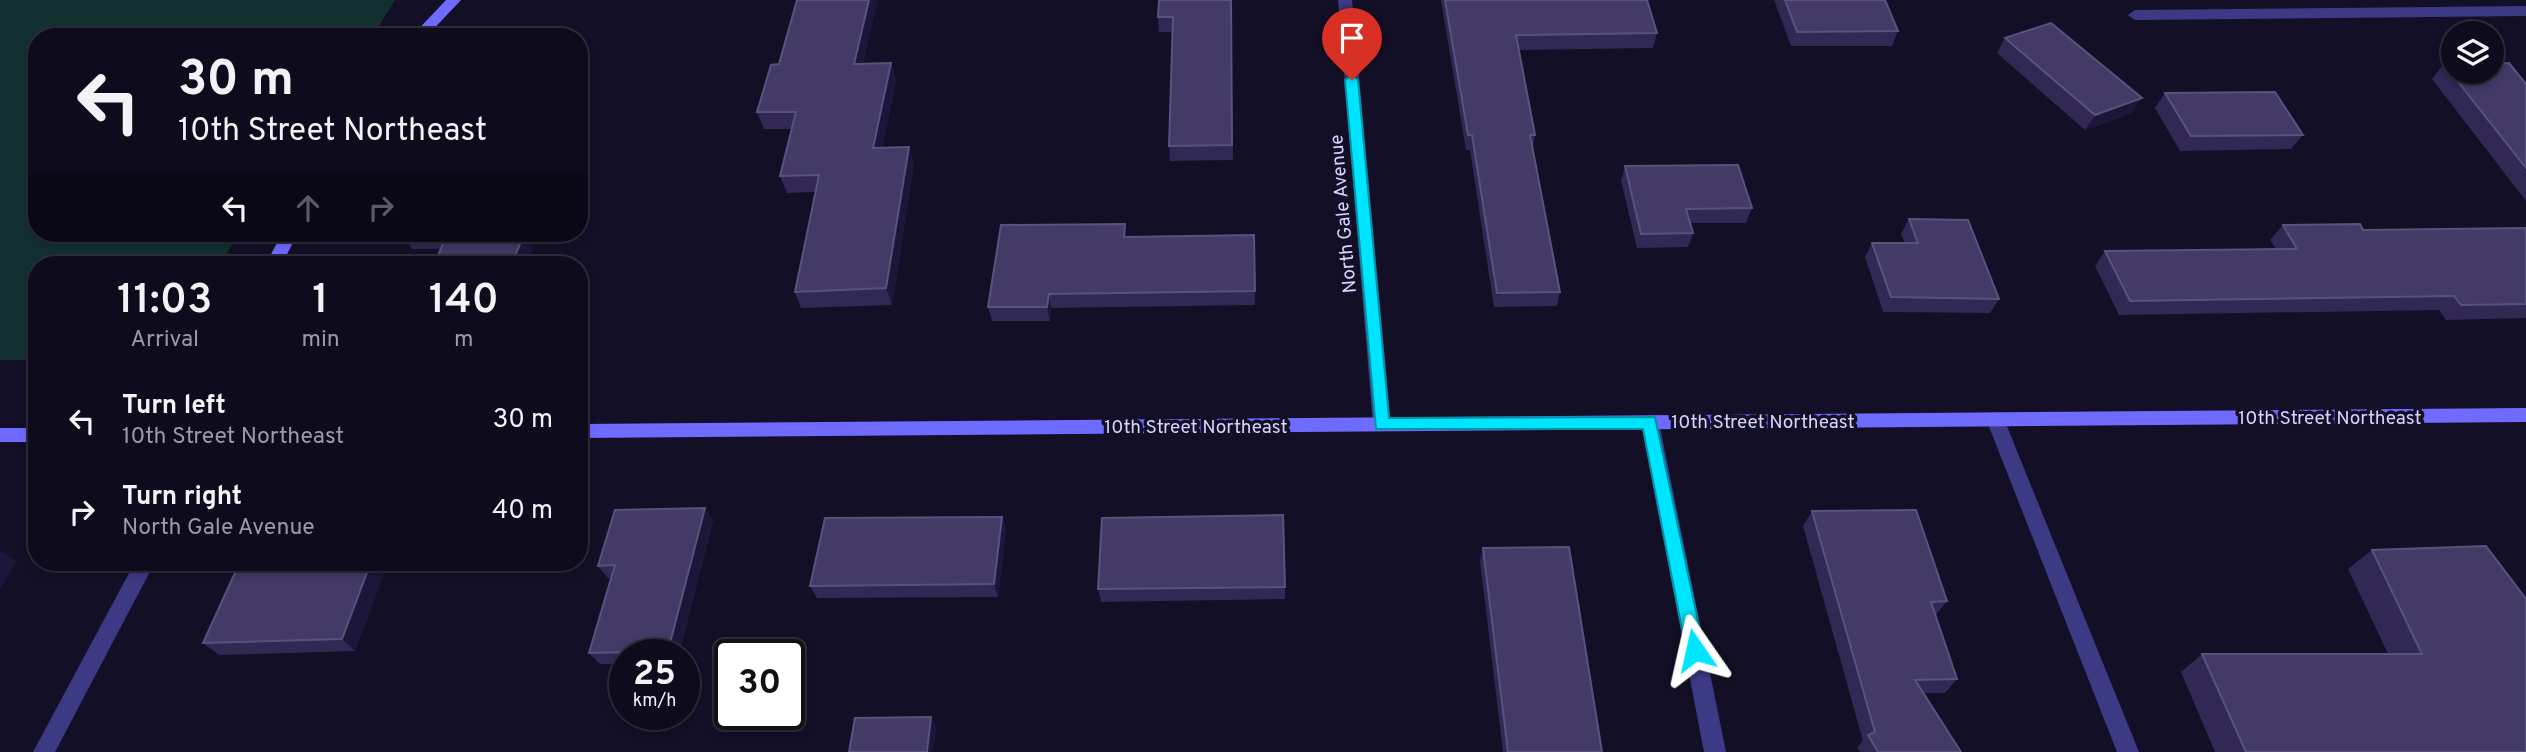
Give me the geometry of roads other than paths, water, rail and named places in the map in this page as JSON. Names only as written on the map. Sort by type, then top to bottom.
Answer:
[{"type":"main road","points":[[427,28],[454,0]]},
{"type":"main road","name":"10th Street Northeast","points":[[588,431],[2526,415]]},
{"type":"main road","points":[[0,435],[28,435]]},
{"type":"street","name":"North Gale Avenue","points":[[1345,0],[1382,425]]},
{"type":"street","points":[[2134,15],[2521,10]]},
{"type":"street","points":[[1995,419],[2128,752]]},
{"type":"street","points":[[1650,422],[1715,752]]},
{"type":"street","points":[[44,752],[140,571]]}]
